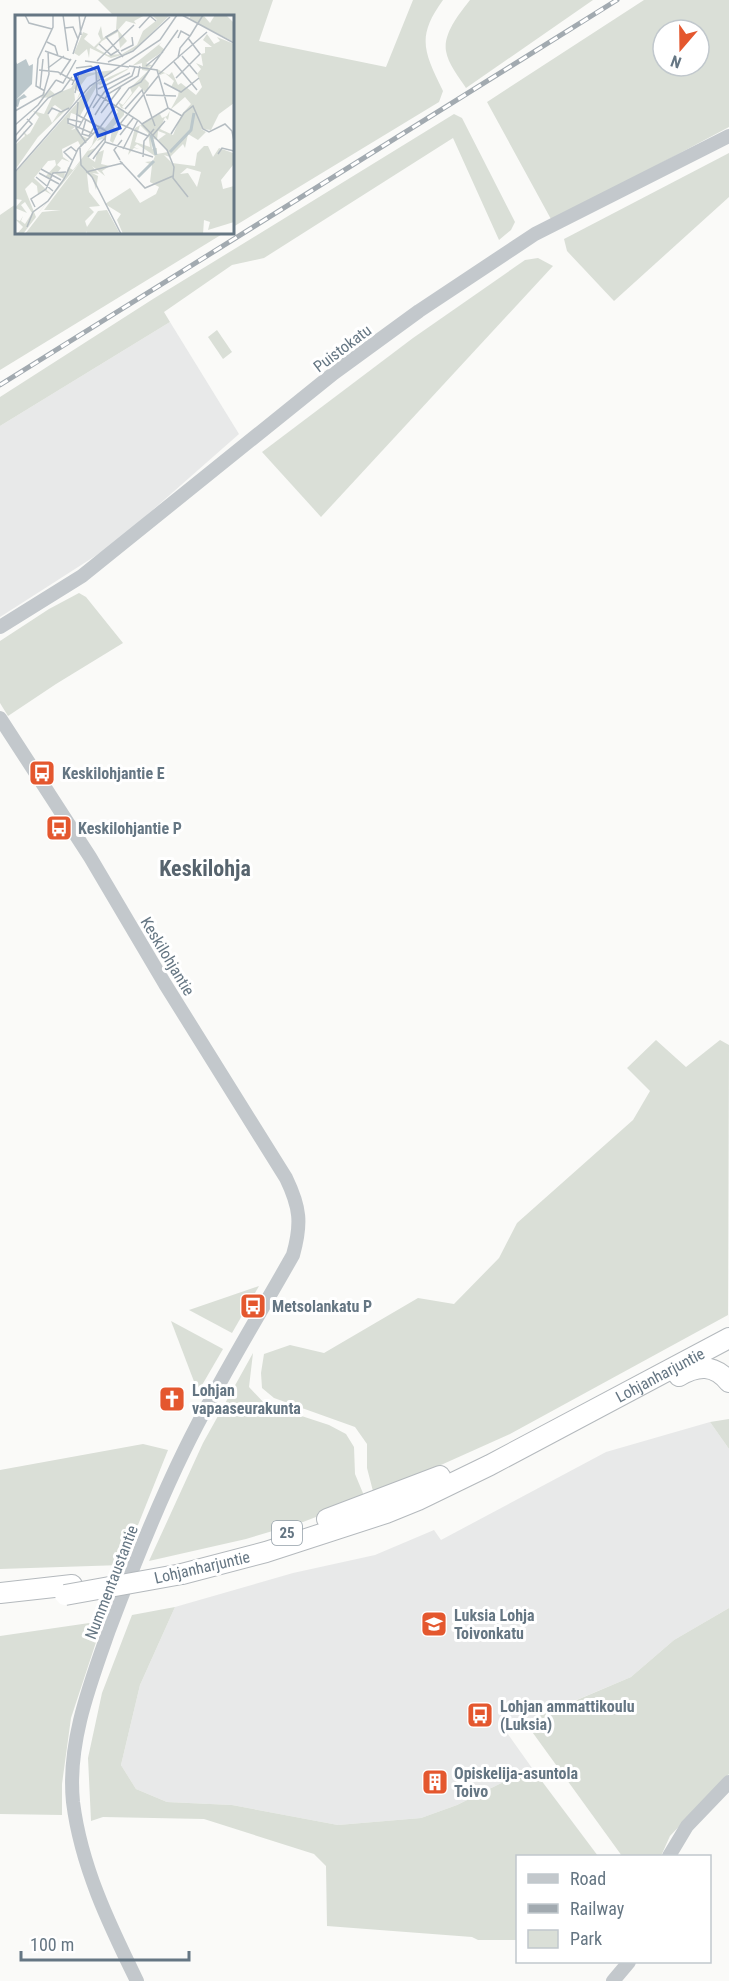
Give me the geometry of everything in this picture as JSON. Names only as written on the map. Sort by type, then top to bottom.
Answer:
[{"type":"highway","points":[[710,1348],[729,1326]]},
{"type":"highway","name":"Lohjanharjuntie","points":[[0,1602],[267,1552],[386,1514],[527,1445],[729,1338]]},
{"type":"highway","points":[[621,1395],[643,1395],[689,1370],[704,1368],[720,1371],[729,1382]]},
{"type":"highway","name":"Lohjanharjuntie","points":[[0,1593],[69,1590]]},
{"type":"street","name":"Puistokatu","points":[[0,627],[82,576],[334,374],[419,311],[535,234],[729,136]]},
{"type":"street","name":"Keskilohjantie","points":[[0,718],[90,857],[168,989],[286,1178],[296,1198],[298,1215]]},
{"type":"street","name":"Nummentaustantie","points":[[137,1981],[92,1882],[79,1838],[73,1801],[72,1771],[80,1719],[100,1655],[134,1564],[184,1450],[293,1255],[300,1232],[298,1215]]},
{"type":"street","points":[[670,1855],[687,1826],[729,1782]]},
{"type":"street","points":[[613,1981],[628,1963]]},
{"type":"shaded area","points":[[170,322],[239,434],[114,544],[0,617],[0,426]]},
{"type":"shaded area","name":"Luksia Lohja Toivonkatu","points":[[710,1422],[729,1449],[729,1608],[674,1640],[631,1677],[505,1730],[532,1768],[457,1805],[421,1818],[338,1825],[232,1805],[167,1802],[136,1789],[121,1765],[140,1685],[175,1607],[293,1573],[375,1555],[434,1530],[441,1540],[606,1452]]},
{"type":"green space","points":[[98,0],[273,0],[259,41],[386,67],[413,0],[443,0],[429,24],[426,45],[431,66],[443,91],[439,102],[234,226],[234,15],[113,15]]},
{"type":"green space","points":[[470,0],[593,0],[466,88],[449,61],[446,44],[453,24]]},
{"type":"green space","points":[[644,0],[729,0],[729,127],[552,221],[487,102]]},
{"type":"green space","points":[[454,114],[462,118],[515,222],[511,230],[499,240],[453,138],[264,258],[232,265],[164,312],[170,322],[0,426],[0,397],[153,299]]},
{"type":"green space","points":[[729,153],[729,197],[614,301],[567,251],[564,239]]},
{"type":"green space","points":[[15,205],[15,234],[222,234],[0,370],[0,215]]},
{"type":"green space","points":[[538,258],[553,266],[321,517],[262,452],[413,338],[525,260]]},
{"type":"green space","points":[[217,330],[232,352],[223,359],[208,337]]},
{"type":"green space","points":[[79,593],[86,597],[123,643],[8,716],[0,703],[0,641],[49,609]]},
{"type":"green space","points":[[656,1040],[686,1067],[720,1040],[729,1045],[728,1315],[510,1434],[374,1495],[367,1468],[367,1444],[355,1427],[274,1398],[262,1388],[261,1373],[264,1354],[290,1345],[324,1353],[418,1298],[454,1304],[499,1258],[517,1223],[633,1120],[650,1091],[627,1068]]},
{"type":"green space","points":[[259,1286],[232,1333],[189,1310]]},
{"type":"green space","points":[[171,1321],[223,1349],[198,1392]]},
{"type":"green space","points":[[253,1353],[249,1387],[265,1404],[329,1425],[346,1434],[354,1447],[355,1474],[365,1498],[303,1522],[246,1539],[149,1561],[203,1443]]},
{"type":"green space","points":[[729,1419],[729,1449],[710,1422]]},
{"type":"green space","points":[[143,1444],[168,1450],[122,1565],[0,1569],[0,1470]]},
{"type":"green space","points":[[175,1607],[140,1685],[121,1765],[136,1789],[167,1802],[232,1805],[338,1825],[421,1818],[457,1805],[532,1768],[597,1855],[516,1855],[516,1940],[478,1940],[472,1937],[327,1926],[326,1866],[314,1854],[204,1819],[103,1817],[91,1821],[88,1758],[102,1693],[132,1615]]},
{"type":"green space","points":[[729,1608],[729,1774],[670,1836],[661,1855],[621,1855],[525,1722],[631,1677],[674,1640]]},
{"type":"green space","points":[[103,1621],[71,1718],[62,1784],[62,1815],[0,1814],[0,1636]]},
{"type":"railway","points":[[0,385],[617,0]]},
{"type":"place","name":"Keskilohjantie E","points":[[42,773]]},
{"type":"place","name":"Keskilohjantie P","points":[[59,828]]},
{"type":"place","name":"Metsolankatu P","points":[[253,1306]]},
{"type":"place","name":"Lohjan vapaaseurakunta","points":[[172,1399]]},
{"type":"place","name":"Luksia Lohja Toivonkatu","points":[[434,1624]]},
{"type":"place","name":"Lohjan ammattikoulu (Luksia)","points":[[480,1715]]},
{"type":"place","name":"Opiskelija-asuntola Toivo","points":[[435,1782]]},
{"type":"district","name":"Keskilohja","points":[[205,868]]}]
